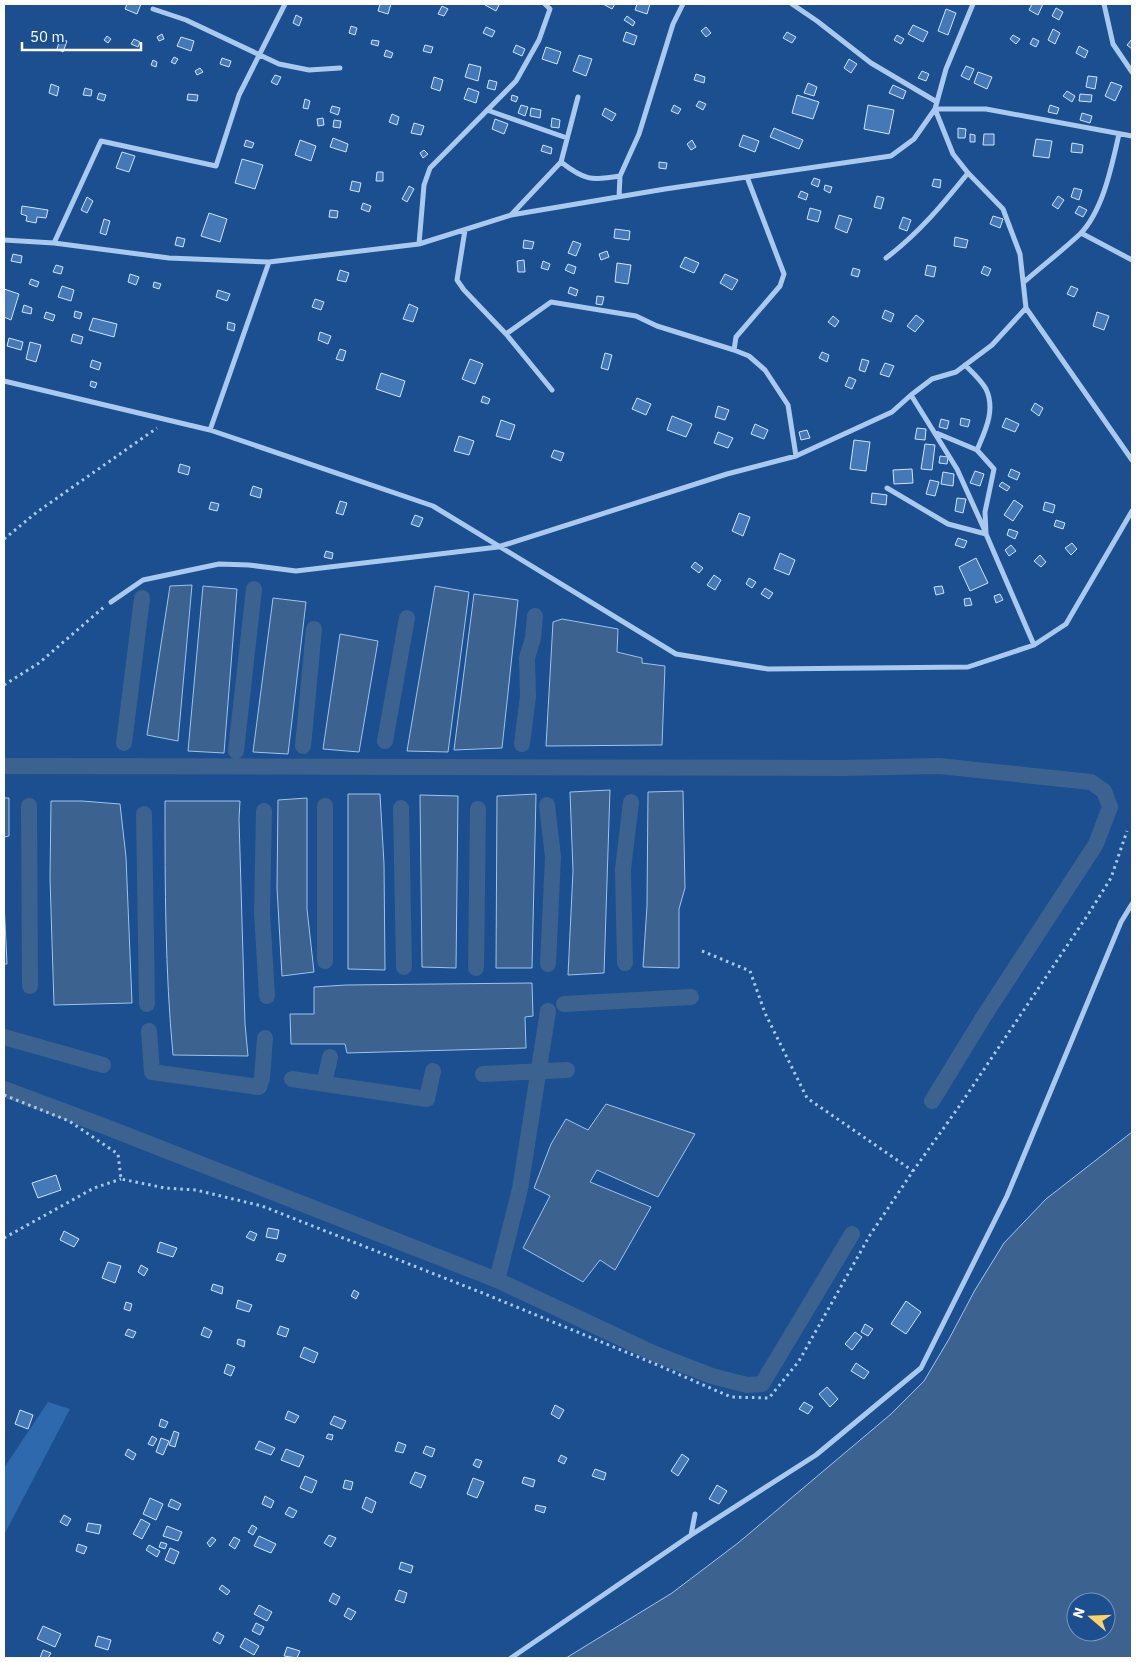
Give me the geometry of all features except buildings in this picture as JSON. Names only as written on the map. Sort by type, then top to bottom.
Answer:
[{"type":"street","points":[[54,243],[102,141],[216,166],[239,95],[285,4]]},
{"type":"street","points":[[419,244],[424,185],[430,168],[516,81],[539,40],[550,9],[545,4]]},
{"type":"street","points":[[619,197],[620,176],[639,134],[673,24],[684,4]]},
{"type":"street","points":[[792,4],[871,63],[937,102]]},
{"type":"street","points":[[4,240],[54,243],[169,258],[269,262],[419,244],[511,215],[891,156],[914,139],[935,109],[946,69],[973,4]]},
{"type":"street","points":[[1104,4],[1113,44],[1132,72]]},
{"type":"street","points":[[153,9],[186,20],[278,64],[309,70],[340,68]]},
{"type":"street","points":[[511,215],[561,162],[578,97]]},
{"type":"street","points":[[935,109],[986,109],[1132,136]]},
{"type":"street","points":[[935,109],[953,154],[968,173],[1003,209],[1020,254],[1026,308],[1132,460]]},
{"type":"street","points":[[487,110],[567,138]]},
{"type":"street","points":[[1024,282],[1081,233],[1099,205],[1113,164],[1119,134]]},
{"type":"street","points":[[561,162],[578,175],[598,180],[620,176]]},
{"type":"street","points":[[886,258],[905,244],[943,205],[968,173]]},
{"type":"street","points":[[734,350],[736,337],[780,286],[784,274],[747,177]]},
{"type":"street","points":[[466,230],[457,280],[464,290],[506,334],[552,390]]},
{"type":"street","points":[[1081,233],[1132,260]]},
{"type":"street","points":[[210,430],[269,262]]},
{"type":"street","points":[[506,334],[551,302],[636,316],[657,326],[749,356],[765,370],[788,405],[796,456]]},
{"type":"street","points":[[111,602],[143,580],[218,564],[249,565],[296,572],[498,547],[727,474],[796,456],[892,412],[932,379],[956,372],[992,344],[1026,308]]},
{"type":"street","points":[[965,365],[985,388],[990,398],[989,421],[977,450]]},
{"type":"street","points":[[4,381],[210,430],[433,506],[676,654],[768,669],[968,667],[1034,645],[1066,624],[1132,511]]},
{"type":"street","points":[[911,395],[957,469],[1034,645]]},
{"type":"street","points":[[934,432],[977,450],[994,469],[985,512],[986,534]]},
{"type":"street","points":[[887,488],[948,524],[986,534]]},
{"type":"street","points":[[511,1658],[691,1535],[816,1455],[921,1368],[1007,1196],[1121,922],[1132,904]]},
{"type":"street","points":[[691,1535],[696,1514]]},
{"type":"path","points":[[4,538],[37,512],[138,443],[167,420]]},
{"type":"path","points":[[4,685],[39,663],[111,602]]},
{"type":"path","points":[[4,1238],[94,1188],[121,1179],[165,1188],[196,1190],[262,1206],[512,1305],[731,1397],[769,1398],[799,1361],[870,1235],[958,1108],[1111,878],[1127,831]]},
{"type":"path","points":[[702,951],[750,971],[765,1013],[807,1098],[913,1171]]},
{"type":"path","points":[[4,1095],[69,1121],[118,1154],[121,1179]]},
{"type":"shaded area","points":[[192,585],[178,741],[147,735],[170,586]]},
{"type":"shaded area","points":[[203,586],[237,589],[224,753],[188,751]]},
{"type":"shaded area","points":[[435,586],[469,592],[448,752],[407,751]]},
{"type":"shaded area","points":[[474,594],[518,600],[502,748],[454,750]]},
{"type":"shaded area","points":[[273,598],[306,602],[288,754],[253,752]]},
{"type":"shaded area","points":[[562,619],[618,629],[617,652],[642,658],[642,663],[665,666],[662,745],[546,746],[553,622]]},
{"type":"shaded area","points":[[340,634],[378,641],[359,752],[323,749]]},
{"type":"shaded area","points":[[610,790],[604,973],[568,975],[573,871],[570,792]]},
{"type":"shaded area","points":[[683,791],[685,888],[679,909],[679,968],[643,967],[647,906],[648,792]]},
{"type":"shaded area","points":[[348,794],[380,794],[384,864],[385,970],[348,969]]},
{"type":"shaded area","points":[[536,794],[532,968],[496,968],[497,796]]},
{"type":"shaded area","points":[[420,795],[458,796],[456,968],[422,967]]},
{"type":"shaded area","points":[[4,798],[9,798],[9,836],[4,837]]},
{"type":"shaded area","points":[[307,798],[307,909],[314,972],[282,976],[277,888],[278,800]]},
{"type":"shaded area","points":[[51,801],[120,804],[126,857],[132,1003],[54,1005],[50,878]]},
{"type":"shaded area","points":[[165,801],[240,801],[245,1024],[248,1056],[173,1055],[167,960]]},
{"type":"shaded area","points":[[4,902],[7,964],[4,964]]},
{"type":"shaded area","points":[[532,983],[533,1016],[525,1017],[526,1048],[347,1053],[345,1044],[291,1044],[290,1014],[314,1014],[314,987]]},
{"type":"shaded area","points":[[606,1104],[695,1134],[658,1197],[597,1170],[590,1182],[651,1207],[615,1270],[600,1260],[583,1282],[523,1248],[550,1196],[534,1188],[551,1144],[566,1119],[588,1130]]},
{"type":"shaded area","points":[[1132,1132],[1132,1658],[566,1658],[672,1593],[738,1543],[891,1414],[924,1381],[975,1290],[1004,1243],[1046,1199]]},
{"type":"shaded area","points":[[48,1402],[70,1409],[4,1535],[4,1468]]},
{"type":"waterway","points":[[236,751],[254,589]]},
{"type":"waterway","points":[[124,743],[142,598]]},
{"type":"waterway","points":[[522,744],[528,696],[527,658],[533,638],[535,616]]},
{"type":"waterway","points":[[385,741],[407,618]]},
{"type":"waterway","points":[[303,746],[314,629]]},
{"type":"waterway","points":[[4,766],[843,768],[939,766],[1091,782],[1104,791],[1110,807],[1096,844],[984,1016],[932,1101]]},
{"type":"waterway","points":[[625,963],[623,869],[631,802]]},
{"type":"waterway","points":[[547,805],[553,857],[548,964]]},
{"type":"waterway","points":[[29,806],[30,986]]},
{"type":"waterway","points":[[325,806],[325,961]]},
{"type":"waterway","points":[[401,808],[404,967]]},
{"type":"waterway","points":[[476,968],[478,809]]},
{"type":"waterway","points":[[264,811],[262,913],[267,996]]},
{"type":"waterway","points":[[144,814],[147,1004]]},
{"type":"waterway","points":[[564,1004],[691,997]]},
{"type":"waterway","points":[[4,1089],[497,1280],[520,1189],[548,1011]]},
{"type":"waterway","points":[[149,1031],[152,1072],[259,1087],[262,1078],[265,1038]]},
{"type":"waterway","points":[[4,1037],[103,1065]]},
{"type":"waterway","points":[[324,1084],[330,1057]]},
{"type":"waterway","points":[[483,1074],[567,1070]]},
{"type":"waterway","points":[[292,1079],[427,1099],[433,1071]]},
{"type":"waterway","points":[[497,1280],[655,1354],[712,1376],[747,1385],[762,1384],[852,1234]]}]
